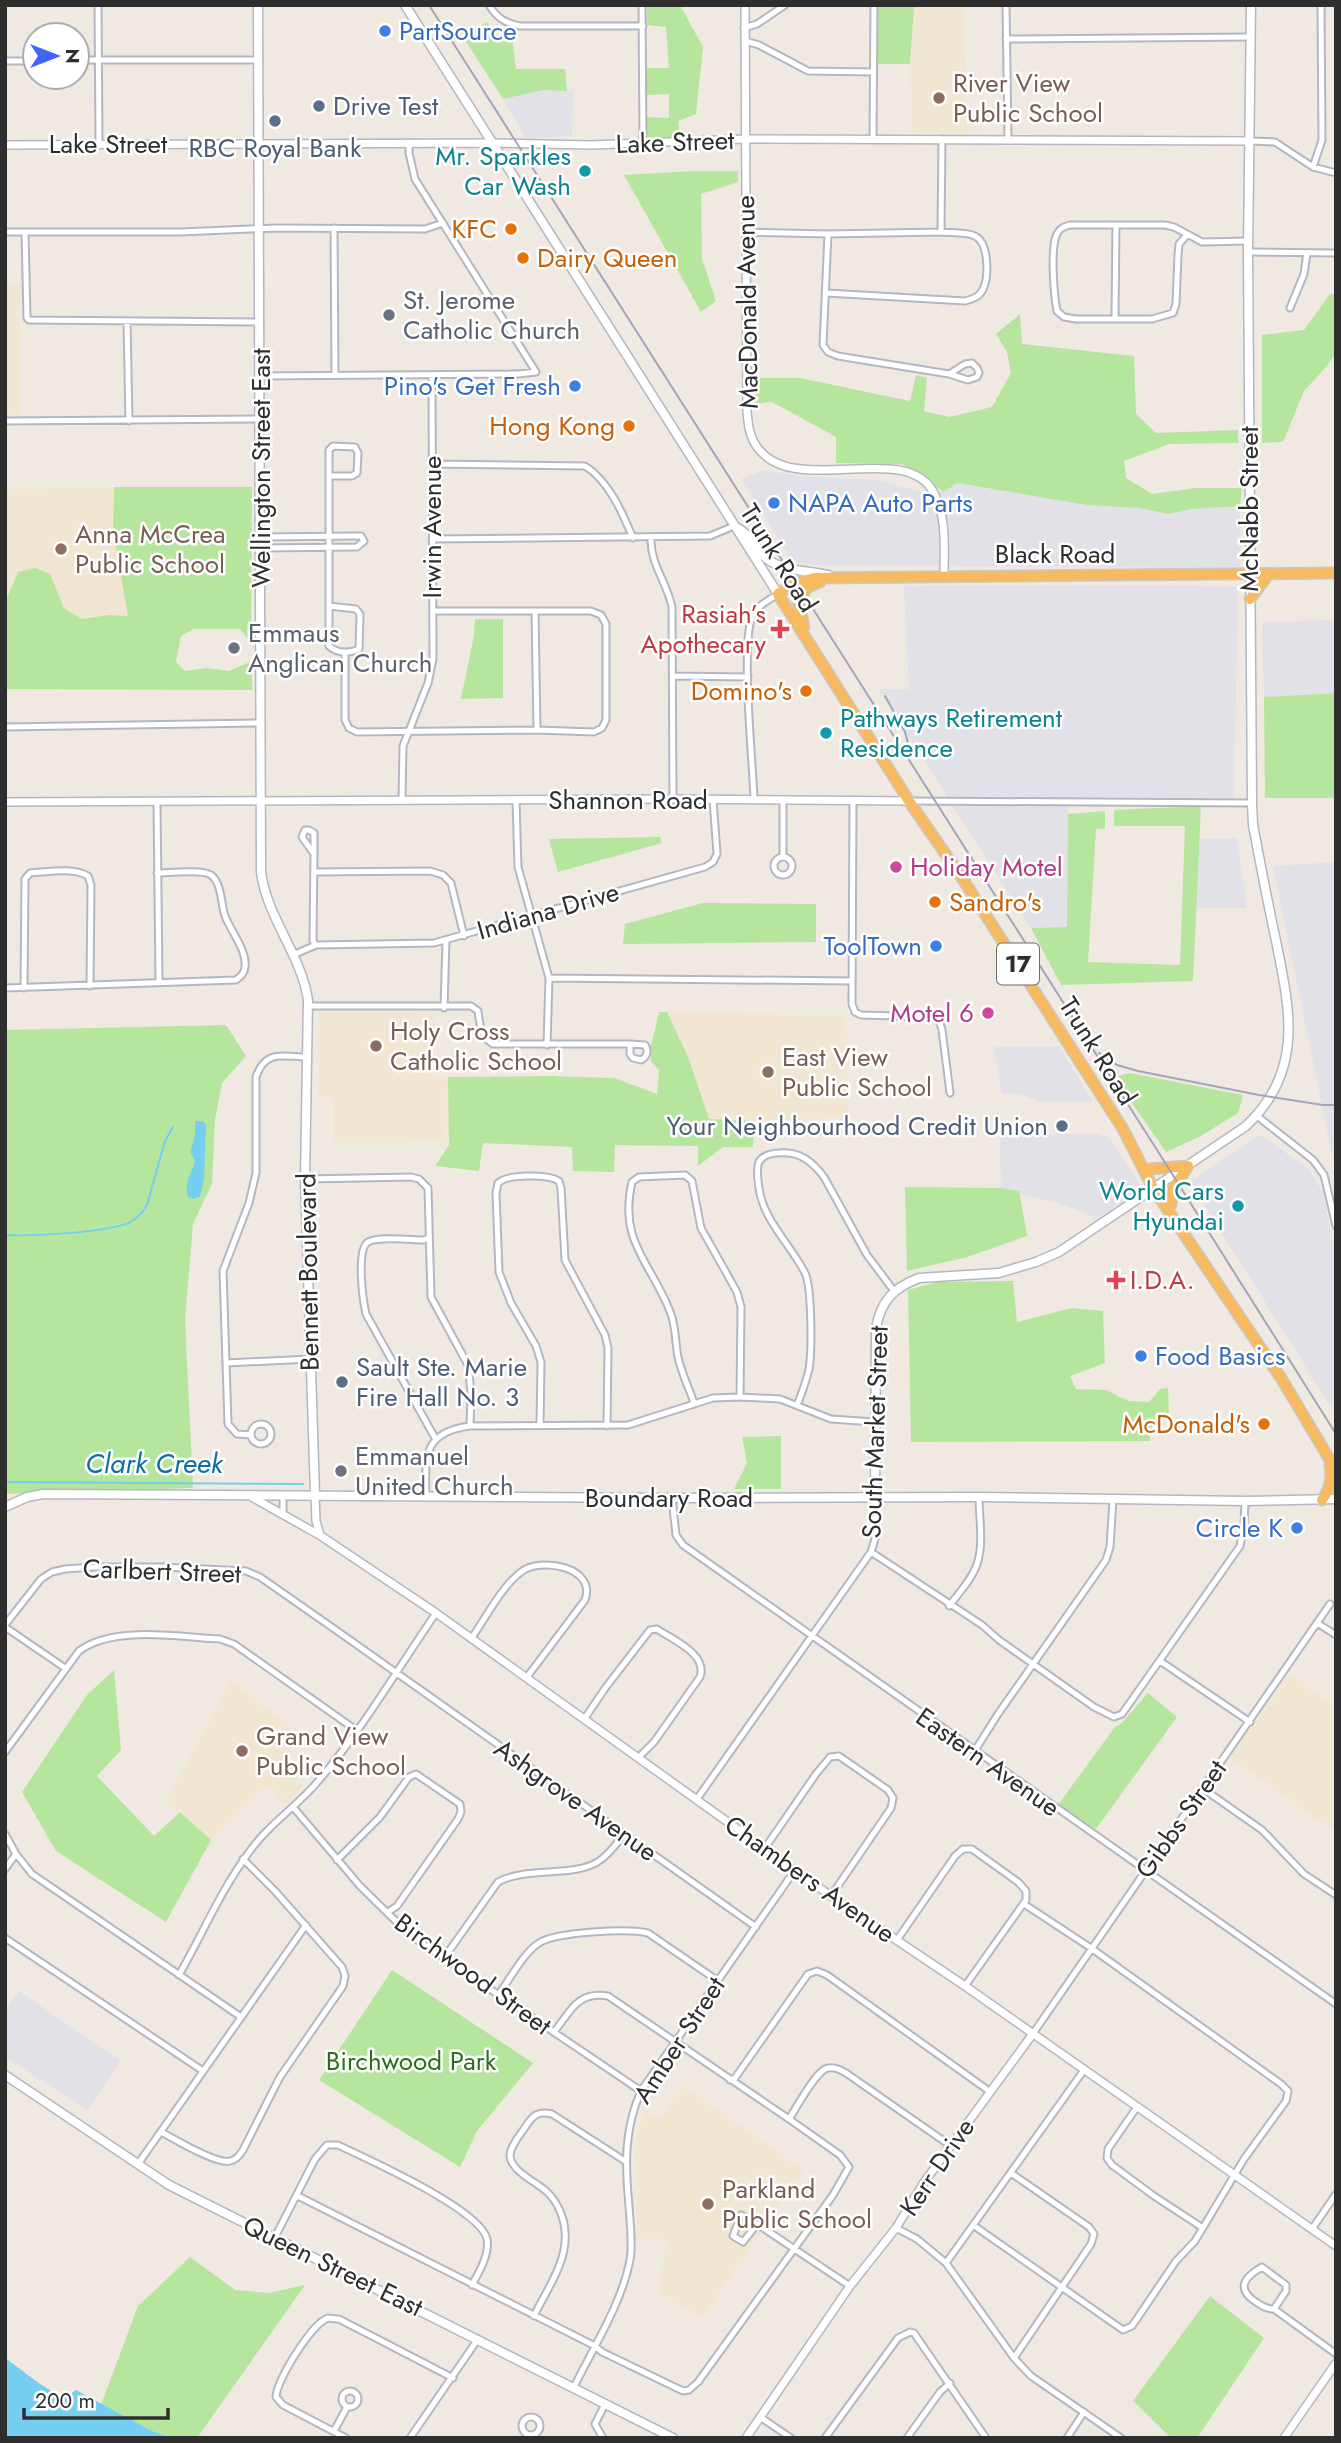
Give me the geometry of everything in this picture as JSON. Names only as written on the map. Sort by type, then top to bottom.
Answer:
[{"type":"highway","name":"Black Road","points":[[778,594],[805,580],[838,578],[944,575],[1250,576],[1336,573]]},
{"type":"highway","points":[[1250,599],[1268,575]]},
{"type":"highway","points":[[820,662],[800,621],[797,601],[807,587],[838,578]]},
{"type":"highway","name":"Trunk Road","points":[[778,594],[909,801],[1149,1169],[1156,1186],[1206,1258],[1222,1288]]},
{"type":"highway","name":"Trunk Road","points":[[1123,1129],[1156,1186],[1333,1465]]},
{"type":"highway","points":[[1149,1169],[1188,1166]]},
{"type":"highway","points":[[1171,1205],[1173,1189],[1188,1166]]},
{"type":"highway","points":[[1322,1500],[1331,1485],[1333,1465]]},
{"type":"main road","name":"Wellington Street East","points":[[258,5],[263,885],[274,918],[305,984],[307,1006]]},
{"type":"main road","name":"Trunk Road","points":[[405,5],[778,594]]},
{"type":"main road","name":"McNabb Street","points":[[1251,5],[1248,252],[1252,803],[1253,825],[1289,1010]]},
{"type":"main road","points":[[734,526],[746,532],[773,563],[838,578]]},
{"type":"main road","name":"Bennett Boulevard","points":[[307,1006],[305,1179],[315,1495]]},
{"type":"main road","name":"South Market Street","points":[[876,1497],[876,1328],[882,1305],[894,1291],[919,1278],[999,1273],[1037,1262],[1079,1239],[1257,1116],[1271,1097],[1281,1073],[1286,1055],[1289,1010]]},
{"type":"main road","name":"Boundary Road","points":[[5,1507],[27,1497],[43,1494],[979,1497],[1245,1501],[1336,1499]]},
{"type":"main road","name":"Queen Street East","points":[[5,2075],[169,2185],[673,2438]]},
{"type":"street","points":[[98,5],[99,144]]},
{"type":"street","points":[[489,5],[506,23],[520,26],[643,26]]},
{"type":"street","points":[[642,5],[643,144]]},
{"type":"street","name":"MacDonald Avenue","points":[[745,5],[744,139],[749,430],[755,444],[773,460],[789,467],[897,470],[911,472],[922,479],[934,493],[941,511],[944,575]]},
{"type":"street","points":[[744,28],[757,24],[785,5]]},
{"type":"street","points":[[873,140],[874,5]]},
{"type":"street","points":[[1006,5],[1008,139]]},
{"type":"street","points":[[1312,167],[1322,140],[1321,5]]},
{"type":"street","points":[[1006,39],[1251,37]]},
{"type":"street","points":[[744,41],[760,45],[808,71],[873,72]]},
{"type":"street","points":[[91,60],[259,60]]},
{"type":"street","name":"Lake Street","points":[[5,145],[643,144],[744,139],[1251,141],[1275,142],[1312,167],[1336,173]]},
{"type":"street","points":[[941,232],[942,139]]},
{"type":"street","points":[[260,376],[536,372],[415,179],[409,143]]},
{"type":"street","points":[[5,233],[425,229],[443,223]]},
{"type":"street","points":[[1187,235],[1180,244],[1173,313],[1153,319],[1064,317],[1057,312],[1054,290],[1055,237],[1061,228],[1070,225],[1165,225],[1187,235],[1202,242],[1248,242]]},
{"type":"street","points":[[1115,225],[1115,318]]},
{"type":"street","points":[[334,228],[335,375]]},
{"type":"street","points":[[25,232],[27,318],[33,321],[260,322]]},
{"type":"street","points":[[746,232],[941,232],[974,235],[981,241],[985,251],[986,278],[983,290],[976,297],[965,301],[827,293]]},
{"type":"street","points":[[828,234],[823,345],[828,352],[838,356],[949,374],[968,380],[972,380],[979,373],[977,368],[968,363],[949,374]]},
{"type":"street","points":[[1248,252],[1336,253]]},
{"type":"street","points":[[1290,308],[1304,274],[1307,253]]},
{"type":"street","points":[[127,322],[129,421]]},
{"type":"street","name":"Irwin Avenue","points":[[402,800],[403,747],[428,683],[433,659],[432,375]]},
{"type":"street","points":[[5,421],[260,419]]},
{"type":"street","points":[[329,476],[352,476],[357,473],[358,453],[355,447],[333,446],[329,450],[329,476],[329,536],[329,547],[329,606],[329,646],[333,650],[345,652],[359,649],[360,614],[356,609],[329,606]]},
{"type":"street","points":[[432,464],[585,466],[597,474],[622,513],[633,538]]},
{"type":"street","points":[[432,539],[710,536],[734,526]]},
{"type":"street","points":[[261,537],[361,536],[364,541],[357,547],[261,548]]},
{"type":"street","points":[[651,538],[651,553],[669,592],[672,607],[673,799]]},
{"type":"street","points":[[754,799],[748,677],[749,627],[751,617],[763,603],[778,594]]},
{"type":"street","points":[[345,652],[345,720],[349,728],[357,732],[594,732],[602,728],[606,720],[606,624],[601,615],[591,611],[433,611]]},
{"type":"street","points":[[535,611],[537,730]]},
{"type":"street","points":[[674,676],[748,677]]},
{"type":"street","points":[[5,727],[261,723]]},
{"type":"street","name":"Indiana Drive","points":[[316,945],[434,943],[705,867],[713,862],[717,854],[713,799]]},
{"type":"street","name":"Shannon Road","points":[[5,802],[754,799],[1252,803]]},
{"type":"street","points":[[783,800],[783,857]]},
{"type":"street","points":[[853,800],[852,1004],[855,1012],[861,1016],[934,1017],[940,1023],[950,1093]]},
{"type":"street","points":[[516,801],[519,867],[549,978],[547,1045]]},
{"type":"street","points":[[157,802],[159,982]]},
{"type":"street","points":[[293,955],[316,945],[313,940],[314,854]]},
{"type":"street","points":[[23,988],[25,879],[30,873],[64,871],[82,872],[88,876],[91,885],[90,986]]},
{"type":"street","points":[[314,872],[430,871],[443,874],[451,883],[464,936]]},
{"type":"street","points":[[5,988],[236,979],[243,974],[246,965],[224,915],[217,882],[211,875],[203,873],[157,873]]},
{"type":"street","points":[[444,1007],[446,940]]},
{"type":"street","points":[[549,978],[852,981]]},
{"type":"street","points":[[307,1006],[475,1008],[485,1039],[493,1044],[630,1044]]},
{"type":"street","points":[[251,1434],[237,1434],[228,1424],[223,1271],[249,1203],[256,1173],[256,1077],[260,1065],[268,1058],[305,1057]]},
{"type":"street","points":[[1257,1116],[1313,1160],[1324,1175],[1336,1226]]},
{"type":"street","points":[[797,1405],[810,1366],[809,1290],[806,1275],[762,1204],[758,1188],[760,1160],[768,1155],[793,1154],[807,1159],[815,1166],[867,1255],[894,1291]]},
{"type":"street","points":[[694,1403],[678,1358],[672,1315],[633,1240],[629,1194],[632,1182],[639,1177],[685,1175],[692,1181],[701,1228],[737,1292],[741,1307],[740,1397]]},
{"type":"street","points":[[540,1426],[541,1362],[536,1346],[511,1303],[499,1272],[496,1193],[498,1183],[505,1178],[549,1176],[559,1181],[565,1260],[605,1335],[608,1348],[607,1426]]},
{"type":"street","points":[[305,1179],[419,1179],[428,1188],[431,1297],[468,1365],[471,1392],[470,1426]]},
{"type":"street","points":[[428,1238],[368,1242],[363,1248],[361,1258],[366,1314],[435,1438]]},
{"type":"street","points":[[226,1363],[310,1359]]},
{"type":"street","points":[[426,1497],[426,1456],[435,1438],[452,1428],[607,1426],[637,1423],[713,1398],[740,1397],[780,1399],[831,1419],[874,1422]]},
{"type":"street","name":"Chambers Avenue","points":[[247,1494],[321,1536],[436,1613],[831,1896],[965,1986],[1031,2035],[1336,2246]]},
{"type":"street","points":[[283,1494],[283,1513]]},
{"type":"street","name":"Bennett Boulevard","points":[[315,1495],[316,1521],[321,1536]]},
{"type":"street","name":"South Market Street","points":[[697,1799],[871,1552],[875,1539],[876,1497]]},
{"type":"street","points":[[949,1606],[972,1575],[977,1563],[980,1549],[979,1497]]},
{"type":"street","name":"Eastern Avenue","points":[[671,1498],[676,1535],[683,1545],[810,1637],[1336,2004]]},
{"type":"street","points":[[975,1752],[998,1714],[1106,1560],[1110,1547],[1113,1499]]},
{"type":"street","points":[[871,1552],[949,1606],[982,1625],[1094,1707],[1114,1717],[1122,1714],[1240,1546],[1245,1501]]},
{"type":"street","points":[[471,1639],[515,1577],[524,1569],[536,1566],[560,1567],[580,1575],[586,1582],[588,1591],[584,1600],[527,1677]]},
{"type":"street","name":"Carlbert Street","points":[[5,1626],[41,1579],[65,1569],[235,1569],[260,1577],[396,1674]]},
{"type":"street","name":"Gibbs Street","points":[[1031,2035],[1330,1604]]},
{"type":"street","points":[[179,1975],[224,1888],[243,1859],[342,1751],[436,1613]]},
{"type":"street","points":[[1317,1623],[1336,1636]]},
{"type":"street","points":[[5,1626],[65,1668]]},
{"type":"street","points":[[585,1718],[650,1630],[657,1629],[694,1654],[701,1661],[703,1668],[700,1677],[654,1742],[639,1757]]},
{"type":"street","points":[[5,1752],[79,1651],[91,1642],[116,1636],[220,1639],[234,1644],[356,1730]]},
{"type":"street","points":[[1160,1661],[1250,1722]]},
{"type":"street","name":"Ashgrove Avenue","points":[[396,1674],[756,1927]]},
{"type":"street","points":[[765,1848],[830,1757],[839,1756],[888,1790],[893,1798],[891,1808],[831,1896]]},
{"type":"street","points":[[337,1860],[380,1817],[410,1777],[416,1774],[460,1804],[458,1819],[397,1906],[388,1912]]},
{"type":"street","points":[[1202,1788],[1262,1830],[1304,1874],[1336,1895]]},
{"type":"street","name":"Birchwood Street","points":[[293,1807],[360,1886],[410,1935],[641,2091]]},
{"type":"street","points":[[444,1958],[498,1882],[509,1876],[596,1864],[607,1856],[625,1833]]},
{"type":"street","points":[[5,1834],[32,1874],[242,2017]]},
{"type":"street","points":[[897,1940],[955,1856],[963,1849],[972,1849],[1018,1882],[1026,1891],[1024,1904],[965,1986]]},
{"type":"street","points":[[5,1869],[16,1854]]},
{"type":"street","points":[[161,2132],[227,2163],[237,2159],[281,2077],[343,1986],[345,1976],[342,1967],[243,1859]]},
{"type":"street","name":"Amber Street","points":[[573,2387],[622,2288],[631,2258],[625,2161],[628,2131],[641,2091],[795,1870]]},
{"type":"street","points":[[974,2225],[1123,2330],[1132,2326],[1176,2261],[1195,2241],[1234,2174],[1286,2101],[1288,2091],[1091,1948],[1024,1904]]},
{"type":"street","points":[[138,2164],[306,1925]]},
{"type":"street","points":[[498,1995],[538,1943],[550,1938],[620,1930],[648,1933],[718,1982]]},
{"type":"street","points":[[5,1938],[203,2071]]},
{"type":"street","points":[[730,2080],[735,2078],[808,1974],[817,1971],[827,1975],[989,2091]]},
{"type":"street","points":[[296,2197],[594,2346],[601,2352],[683,2391],[689,2390],[698,2382],[833,2195],[849,2167],[840,2155],[608,1996],[585,1996],[576,2003],[554,2032]]},
{"type":"street","name":"Kerr Drive","points":[[746,2438],[850,2286],[896,2228],[989,2091],[1031,2035]]},
{"type":"street","points":[[789,2119],[817,2076],[825,2069],[835,2067],[951,2146]]},
{"type":"street","points":[[946,2263],[1084,2070]]},
{"type":"street","points":[[1137,2107],[1108,2149],[1107,2158],[1112,2165],[1154,2196],[1203,2228]]},
{"type":"street","points":[[534,2316],[562,2260],[565,2231],[562,2217],[548,2193],[514,2166],[510,2157],[512,2147],[532,2117],[542,2112],[552,2114],[625,2161]]},
{"type":"street","points":[[275,2237],[315,2159],[327,2145],[338,2145],[405,2177],[452,2205],[484,2231],[488,2241],[486,2252],[472,2285]]},
{"type":"street","points":[[1011,2173],[1089,2227],[1094,2234],[1091,2244],[1014,2358]]},
{"type":"street","points":[[1311,2229],[1336,2194]]},
{"type":"street","points":[[757,2224],[743,2242],[733,2236],[741,2216],[757,2224],[850,2286]]},
{"type":"street","points":[[896,2228],[917,2239],[946,2263],[1014,2358],[1031,2376],[1121,2438]]},
{"type":"street","points":[[1274,2309],[1286,2291],[1286,2285],[1262,2267],[1244,2284],[1242,2288],[1245,2294],[1266,2309],[1274,2309],[1336,2354]]},
{"type":"street","points":[[346,2438],[283,2405],[276,2396],[276,2387],[288,2365],[319,2323],[329,2318],[339,2319],[453,2378]]},
{"type":"street","points":[[825,2438],[881,2359],[905,2332],[914,2333],[986,2438]]},
{"type":"street","points":[[410,2438],[478,2339]]},
{"type":"street","points":[[1284,2438],[1336,2363]]},
{"type":"street","points":[[907,2438],[940,2392],[950,2383]]},
{"type":"street","points":[[603,2438],[595,2424],[605,2403]]},
{"type":"street","points":[[334,2431],[346,2407]]},
{"type":"street","points":[[1067,2438],[1084,2412]]},
{"type":"street","points":[[760,2417],[791,2438]]},
{"type":"shaded area","name":"River View Public School","points":[[877,5],[965,5],[967,133],[912,133],[910,64],[876,64]]},
{"type":"shaded area","points":[[543,90],[573,91],[572,136],[526,138],[503,99]]},
{"type":"shaded area","points":[[5,283],[20,284],[20,415],[5,415]]},
{"type":"shaded area","points":[[764,470],[799,476],[879,480],[920,492],[944,492],[957,483],[1087,505],[1139,508],[1168,514],[1192,509],[1240,506],[1240,568],[810,565],[793,562],[741,479]]},
{"type":"shaded area","name":"Anna McCrea Public School","points":[[114,487],[113,531],[129,616],[109,615],[82,619],[64,608],[50,574],[18,572],[5,603],[5,489]]},
{"type":"shaded area","points":[[904,586],[1238,587],[1234,798],[1070,797],[1067,927],[1031,928],[878,689],[909,689]]},
{"type":"shaded area","points":[[1336,620],[1336,693],[1264,697],[1262,622]]},
{"type":"shaded area","points":[[1237,838],[1247,908],[1196,908],[1199,839]]},
{"type":"shaded area","points":[[1336,862],[1336,1174],[1273,866]]},
{"type":"shaded area","name":"Holy Cross Catholic School","points":[[434,1011],[432,1077],[448,1078],[446,1142],[334,1143],[334,1097],[318,1097],[320,1013]]},
{"type":"shaded area","name":"East View Public School","points":[[667,1012],[846,1016],[848,1117],[787,1120],[709,1119]]},
{"type":"shaded area","points":[[1059,1046],[1092,1101],[1040,1102],[1020,1094],[1002,1093],[994,1047]]},
{"type":"shaded area","points":[[1098,1134],[1109,1138],[1142,1188],[1098,1218],[1057,1203],[1001,1188],[1000,1136]]},
{"type":"shaded area","points":[[1260,1135],[1309,1169],[1323,1193],[1336,1256],[1336,1415],[1190,1182]]},
{"type":"shaded area","points":[[1290,1674],[1336,1707],[1336,1822],[1331,1829],[1230,1758]]},
{"type":"shaded area","name":"Grand View Public School","points":[[230,1680],[301,1734],[281,1767],[302,1787],[287,1805],[267,1785],[211,1840],[166,1802]]},
{"type":"shaded area","points":[[19,1991],[120,2060],[88,2111],[5,2057],[5,2011]]},
{"type":"shaded area","name":"Parkland Public School","points":[[684,2086],[804,2170],[702,2319],[659,2292],[667,2240],[638,2238],[634,2153],[643,2110],[659,2120]]},
{"type":"green space","points":[[647,5],[680,5],[703,47],[696,114],[678,121],[681,138],[647,137],[647,117],[669,118],[669,94],[647,95],[647,68],[669,68],[666,27],[647,25]]},
{"type":"green space","points":[[877,5],[914,5],[910,64],[876,64]]},
{"type":"green space","points":[[487,22],[495,35],[512,37],[516,69],[565,69],[567,91],[543,90],[503,99],[463,37]]},
{"type":"green space","points":[[738,171],[738,182],[701,194],[702,259],[716,301],[701,312],[624,175]]},
{"type":"green space","points":[[1330,294],[1336,294],[1336,353],[1304,391],[1283,442],[1262,443],[1262,335],[1304,330]]},
{"type":"green space","points":[[1020,314],[1022,344],[1134,356],[1136,414],[1156,433],[1238,430],[1238,443],[1169,444],[1124,461],[1126,478],[1152,494],[1196,488],[1242,488],[1240,506],[1192,509],[1168,514],[1139,508],[1087,505],[957,483],[944,492],[902,464],[836,463],[836,437],[772,402],[754,404],[755,378],[800,378],[910,401],[916,375],[927,378],[924,411],[949,417],[992,407],[1011,373],[1007,352],[996,334]]},
{"type":"green space","points":[[114,487],[252,487],[251,643],[240,629],[194,629],[181,636],[176,662],[185,671],[207,668],[229,671],[252,661],[252,690],[5,689],[5,603],[18,572],[35,568],[50,574],[64,608],[82,619],[109,615],[128,616],[113,531]]},
{"type":"green space","points":[[475,619],[503,619],[503,698],[461,699]]},
{"type":"green space","points":[[1336,693],[1336,798],[1265,798],[1264,697]]},
{"type":"green space","points":[[1201,806],[1193,981],[1061,985],[1031,928],[1067,927],[1068,814],[1105,811],[1105,829],[1096,829],[1088,962],[1180,965],[1185,826],[1114,826],[1114,810]]},
{"type":"green space","points":[[660,837],[662,843],[558,872],[549,839]]},
{"type":"green space","points":[[703,903],[816,904],[816,942],[623,944],[625,924]]},
{"type":"green space","points":[[659,1012],[667,1012],[688,1057],[709,1119],[754,1121],[753,1147],[723,1147],[698,1166],[698,1146],[615,1145],[614,1172],[573,1171],[572,1147],[483,1143],[479,1171],[435,1166],[449,1145],[448,1077],[614,1078],[657,1094],[659,1070],[651,1062],[651,1046]]},
{"type":"green space","points":[[226,1025],[246,1056],[222,1083],[215,1120],[212,1184],[193,1224],[185,1319],[193,1488],[5,1494],[5,1030]]},
{"type":"green space","points":[[1130,1073],[1243,1095],[1238,1113],[1199,1137],[1166,1152],[1114,1077]]},
{"type":"green space","points":[[905,1187],[1001,1188],[1019,1191],[1027,1236],[967,1257],[907,1271]]},
{"type":"green space","points":[[1013,1281],[1017,1322],[1071,1308],[1103,1311],[1105,1363],[1070,1376],[1076,1389],[1106,1390],[1128,1401],[1149,1402],[1160,1389],[1168,1388],[1169,1413],[1150,1430],[1150,1441],[911,1442],[908,1290],[938,1282]]},
{"type":"green space","points":[[781,1436],[781,1489],[734,1489],[747,1463],[742,1437]]},
{"type":"green space","points":[[114,1670],[121,1750],[97,1776],[154,1836],[180,1812],[211,1840],[166,1922],[56,1851],[22,1792],[87,1695]]},
{"type":"green space","points":[[1148,1693],[1177,1717],[1096,1829],[1058,1805],[1115,1727],[1122,1723]]},
{"type":"green space","name":"Birchwood Park","points":[[392,1970],[533,2063],[477,2131],[460,2167],[319,2080]]},
{"type":"green space","points":[[190,2257],[235,2290],[269,2293],[305,2285],[197,2438],[170,2438],[101,2405],[138,2306]]},
{"type":"green space","points":[[1210,2296],[1264,2338],[1197,2438],[1171,2438],[1133,2401]]},
{"type":"water","points":[[195,1121],[206,1124],[204,1180],[200,1196],[194,1199],[188,1197],[187,1187],[195,1161],[190,1152],[195,1135]]},
{"type":"water","points":[[5,2358],[53,2392],[66,2396],[76,2390],[170,2438],[5,2438]]},
{"type":"waterway","points":[[5,1235],[90,1231],[122,1225],[134,1219],[147,1205],[165,1141],[173,1127]]},
{"type":"waterway","name":"Clark Creek","points":[[5,1482],[303,1484]]},
{"type":"railway","points":[[429,5],[1336,1434]]},
{"type":"railway","points":[[885,696],[905,732],[911,755]]},
{"type":"railway","points":[[1099,1053],[1117,1065],[1138,1071],[1259,1095],[1336,1105]]},
{"type":"place","name":"PartSource","points":[[385,31]]},
{"type":"place","name":"River View Public School","points":[[939,98]]},
{"type":"place","name":"Drive Test","points":[[319,106]]},
{"type":"place","name":"RBC Royal Bank","points":[[275,121]]},
{"type":"place","name":"Mr. Sparkles Car Wash","points":[[585,171]]},
{"type":"place","name":"KFC","points":[[511,229]]},
{"type":"place","name":"Dairy Queen","points":[[523,258]]},
{"type":"place","name":"St. Jerome Catholic Church","points":[[389,315]]},
{"type":"place","name":"Pino's Get Fresh","points":[[575,386]]},
{"type":"place","name":"Hong Kong","points":[[629,426]]},
{"type":"place","name":"NAPA Auto Parts","points":[[774,503]]},
{"type":"place","name":"Anna McCrea Public School","points":[[61,549]]},
{"type":"place","name":"Rasiah’s Apothecary","points":[[780,629]]},
{"type":"place","name":"Emmaus Anglican Church","points":[[234,648]]},
{"type":"place","name":"Domino's","points":[[806,691]]},
{"type":"place","name":"Pathways Retirement Residence","points":[[826,733]]},
{"type":"place","name":"Holiday Motel","points":[[896,867]]},
{"type":"place","name":"Sandro's","points":[[935,902]]},
{"type":"place","name":"ToolTown","points":[[936,946]]},
{"type":"place","name":"Motel 6","points":[[988,1013]]},
{"type":"place","name":"Holy Cross Catholic School","points":[[376,1046]]},
{"type":"place","name":"East View Public School","points":[[768,1072]]},
{"type":"place","name":"Your Neighbourhood Credit Union","points":[[1062,1126]]},
{"type":"place","name":"World Cars Hyundai","points":[[1238,1206]]},
{"type":"place","name":"I.D.A.","points":[[1116,1280]]},
{"type":"place","name":"Food Basics","points":[[1141,1356]]},
{"type":"place","name":"Sault Ste. Marie Fire Hall No. 3","points":[[342,1382]]},
{"type":"place","name":"McDonald's","points":[[1264,1424]]},
{"type":"place","name":"Emmanuel United Church","points":[[341,1471]]},
{"type":"place","name":"Circle K","points":[[1297,1528]]},
{"type":"place","name":"Grand View Public School","points":[[242,1751]]},
{"type":"place","name":"Parkland Public School","points":[[708,2204]]}]
